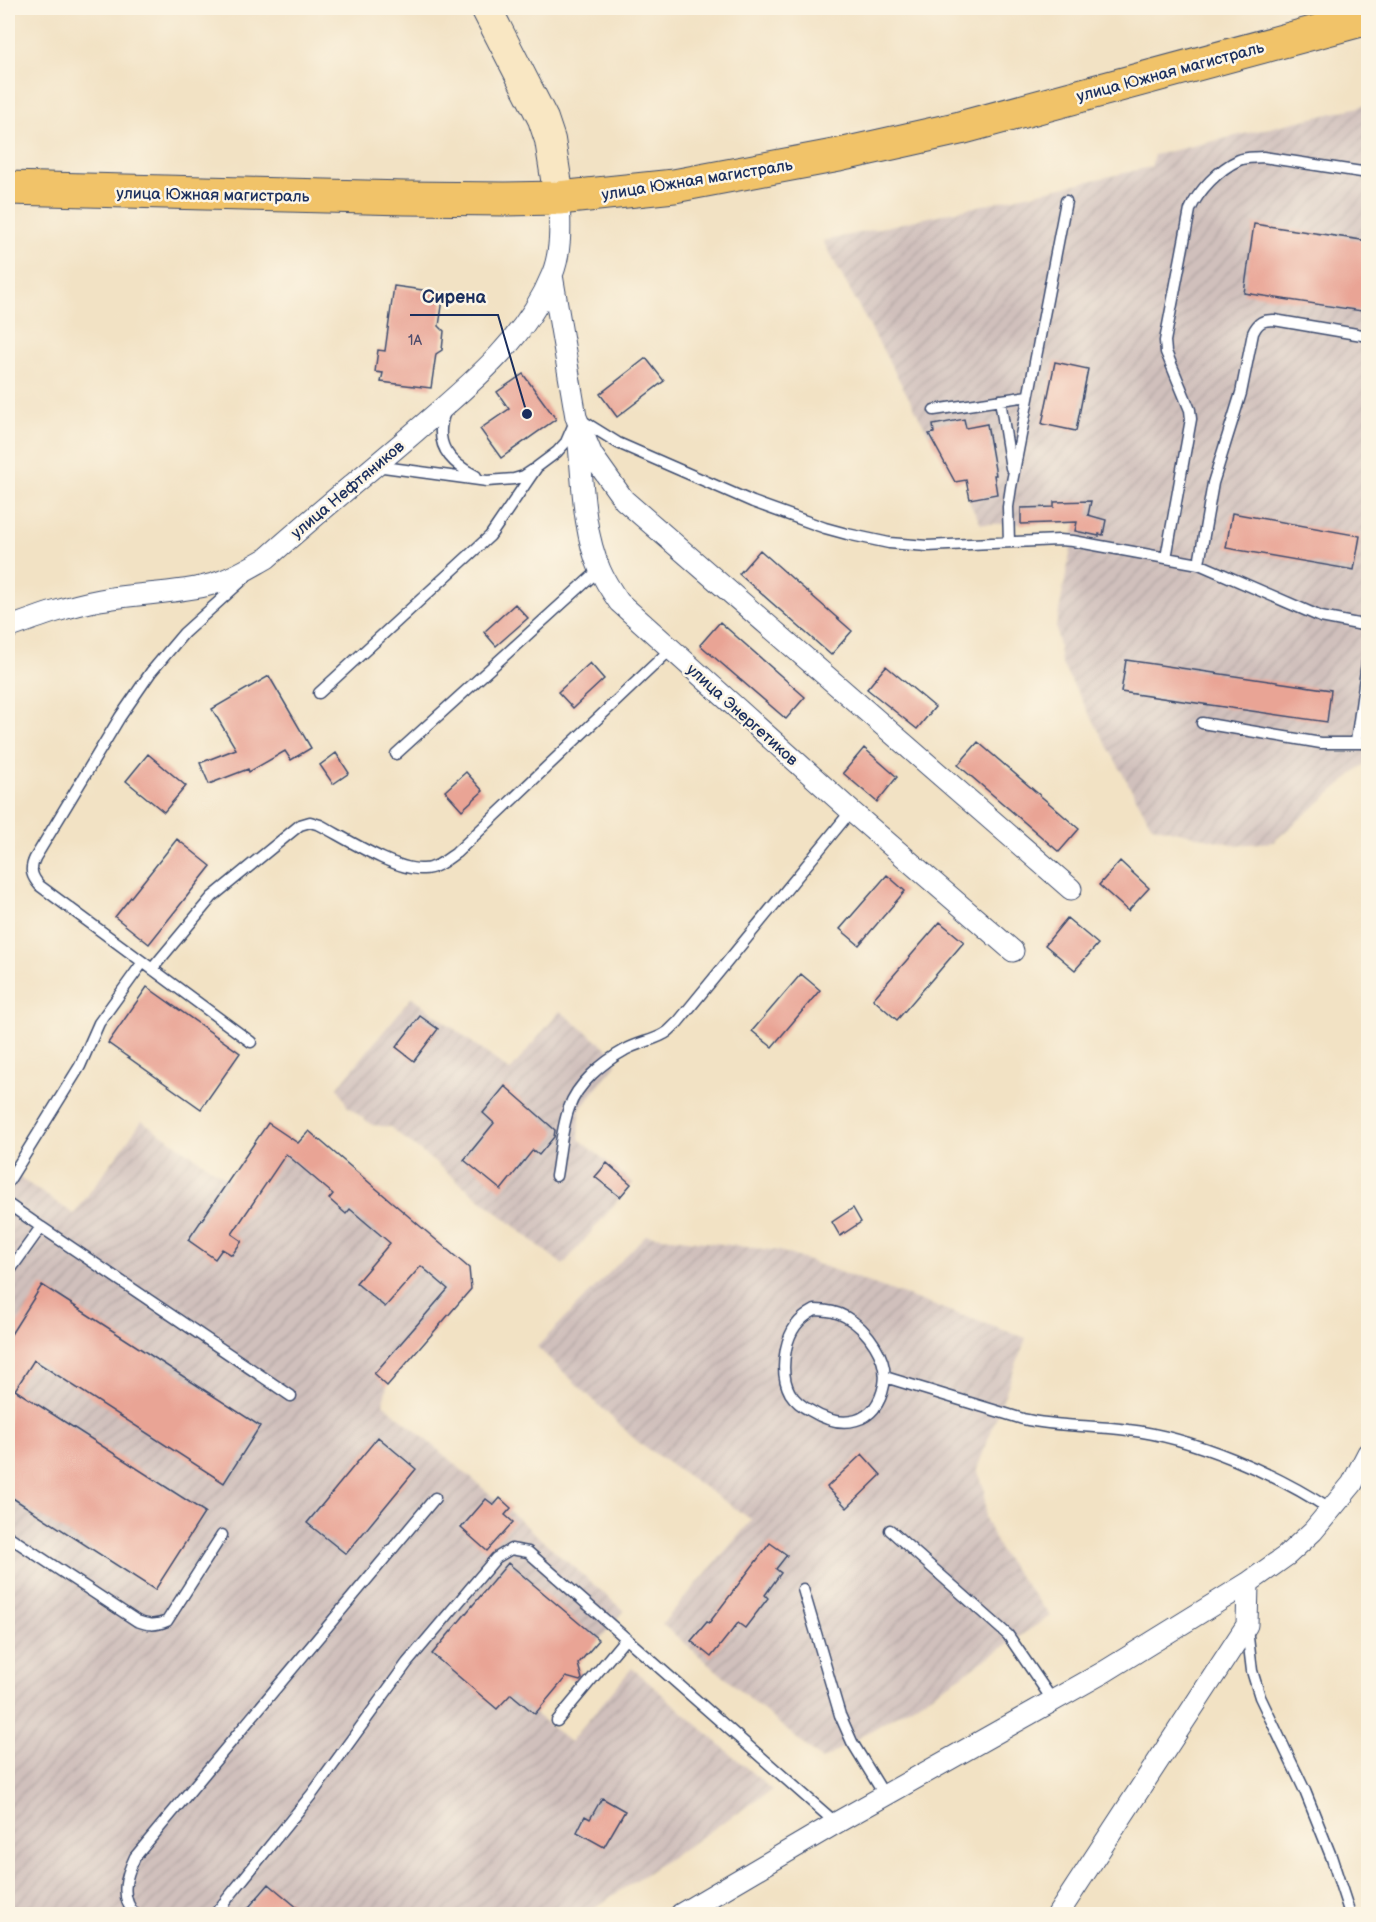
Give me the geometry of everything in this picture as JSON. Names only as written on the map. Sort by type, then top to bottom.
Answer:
[{"type":"highway","name":"улица Южная магистраль","points":[[8,188],[405,198],[559,198],[674,186],[839,155],[960,128],[1368,18]]},
{"type":"street","points":[[486,8],[543,118],[550,140],[559,198]]},
{"type":"street","name":"улица Нефтяников","points":[[8,628],[72,606],[214,584],[267,558],[453,399],[511,340],[541,298],[552,275],[558,249],[559,198]]},
{"type":"street","points":[[552,275],[576,417],[592,454],[624,500],[1071,890]]},
{"type":"street","name":"улица Энергетиков","points":[[576,417],[591,547],[606,584],[619,602],[851,811],[1014,951]]},
{"type":"street","points":[[681,1914],[836,1823],[1104,1672],[1248,1583],[1287,1556],[1313,1531],[1352,1484],[1368,1453]]},
{"type":"street","points":[[1058,1914],[1247,1625],[1248,1583]]},
{"type":"lane","points":[[1166,558],[1191,419],[1190,410],[1166,352],[1165,341],[1190,210],[1196,198],[1225,169],[1239,160],[1250,158],[1368,173]]},
{"type":"lane","points":[[1009,542],[1009,498],[1066,201]]},
{"type":"lane","points":[[1199,564],[1213,483],[1241,393],[1253,333],[1257,324],[1265,320],[1274,320],[1368,336]]},
{"type":"lane","points":[[934,410],[1028,396]]},
{"type":"lane","points":[[453,399],[441,424],[440,432],[444,448],[459,465],[474,476],[487,481]]},
{"type":"lane","points":[[1000,400],[1013,477]]},
{"type":"lane","points":[[375,466],[487,481],[514,479],[524,476],[557,452],[572,431],[576,417],[618,443],[753,502],[825,528],[870,539],[927,546],[1066,540],[1166,558],[1199,564],[1321,617],[1368,626]]},
{"type":"lane","points":[[319,693],[490,536],[537,467]]},
{"type":"lane","points":[[251,1042],[40,886],[33,879],[31,872],[32,865],[120,717],[151,672],[184,633],[267,558]]},
{"type":"lane","points":[[396,754],[599,570]]},
{"type":"lane","points":[[8,1182],[80,1066],[99,1023],[212,897],[300,825],[310,822],[320,825],[388,860],[407,867],[423,870],[439,865],[456,853],[671,649]]},
{"type":"lane","points":[[1356,742],[1368,656]]},
{"type":"lane","points":[[1202,723],[1321,743],[1368,743]]},
{"type":"lane","points":[[556,1176],[569,1106],[579,1091],[604,1062],[631,1047],[665,1034],[678,1022],[851,811]]},
{"type":"lane","points":[[8,1204],[291,1396]]},
{"type":"lane","points":[[8,1273],[41,1227]]},
{"type":"lane","points":[[814,1310],[828,1310],[845,1316],[870,1338],[881,1359],[885,1377],[879,1399],[865,1417],[844,1423],[828,1421],[816,1415],[791,1396],[786,1384],[785,1354],[794,1325],[814,1310]]},
{"type":"lane","points":[[885,1377],[1044,1424],[1129,1430],[1168,1438],[1258,1470],[1303,1492],[1331,1510]]},
{"type":"lane","points":[[135,1914],[130,1908],[124,1891],[127,1874],[135,1857],[435,1498]]},
{"type":"lane","points":[[890,1530],[1002,1628],[1053,1701]]},
{"type":"lane","points":[[8,1536],[137,1621],[148,1625],[158,1625],[167,1621],[222,1535]]},
{"type":"lane","points":[[215,1914],[312,1794],[408,1663],[496,1558],[511,1549],[528,1552],[836,1823]]},
{"type":"lane","points":[[803,1589],[840,1715],[852,1742],[885,1796]]},
{"type":"lane","points":[[1247,1625],[1250,1661],[1260,1696],[1305,1791],[1331,1856],[1350,1914]]},
{"type":"lane","points":[[557,1721],[626,1638]]},
{"type":"shaded area","points":[[1368,105],[1368,761],[1273,842],[1236,845],[1152,826],[1061,663],[1056,627],[1076,523],[981,524],[970,504],[966,480],[955,482],[823,241],[1151,167],[1154,155]]},
{"type":"shaded area","points":[[412,997],[510,1071],[560,1011],[609,1050],[613,1056],[616,1064],[580,1109],[579,1139],[633,1183],[563,1265],[390,1127],[372,1125],[347,1106],[338,1087]]},
{"type":"shaded area","points":[[142,1121],[229,1180],[268,1123],[298,1143],[309,1131],[469,1268],[471,1289],[387,1386],[383,1403],[498,1501],[500,1498],[511,1508],[509,1511],[624,1611],[578,1664],[581,1674],[576,1680],[566,1677],[535,1714],[570,1742],[632,1668],[772,1790],[585,1914],[8,1914],[8,1170],[74,1214]]},
{"type":"shaded area","points":[[646,1235],[780,1251],[1026,1338],[977,1469],[985,1491],[985,1518],[1001,1553],[1050,1616],[958,1678],[822,1760],[662,1624],[752,1520],[638,1442],[537,1347]]},
{"type":"building","points":[[1254,224],[1368,241],[1368,312],[1244,293]]},
{"type":"building","points":[[394,286],[444,293],[439,326],[444,331],[442,350],[436,354],[431,388],[381,382],[383,373],[375,372],[378,350],[385,351]]},
{"type":"building","points":[[646,358],[664,381],[617,417],[600,394]]},
{"type":"building","points":[[1055,362],[1088,369],[1076,431],[1042,424]]},
{"type":"building","points":[[523,374],[556,419],[501,458],[480,429],[509,409],[497,392]]},
{"type":"building","points":[[964,419],[966,428],[987,424],[997,494],[970,499],[966,480],[955,482],[929,434],[934,433],[933,425]]},
{"type":"building","points":[[1091,501],[1088,515],[1106,520],[1103,535],[1075,531],[1077,522],[1021,524],[1021,508],[1054,507],[1054,502]]},
{"type":"building","points":[[1232,513],[1360,536],[1354,570],[1226,548]]},
{"type":"building","points":[[760,550],[852,631],[831,655],[739,574]]},
{"type":"building","points":[[515,604],[528,618],[496,646],[484,632]]},
{"type":"building","points":[[720,622],[805,697],[786,719],[700,645]]},
{"type":"building","points":[[1126,660],[1331,690],[1327,722],[1121,692]]},
{"type":"building","points":[[590,663],[604,679],[573,708],[558,692]]},
{"type":"building","points":[[886,666],[935,707],[917,729],[867,689]]},
{"type":"building","points":[[269,676],[311,748],[291,760],[285,751],[249,772],[248,769],[209,784],[200,763],[236,749],[212,709]]},
{"type":"building","points":[[978,742],[1079,829],[1059,852],[958,765]]},
{"type":"building","points":[[864,748],[897,777],[877,802],[843,773]]},
{"type":"building","points":[[336,753],[349,773],[333,784],[320,765]]},
{"type":"building","points":[[148,754],[186,786],[164,812],[126,781]]},
{"type":"building","points":[[466,772],[483,791],[462,810],[445,791]]},
{"type":"building","points":[[177,839],[211,866],[149,944],[115,917]]},
{"type":"building","points":[[1120,861],[1149,888],[1128,911],[1099,885]]},
{"type":"building","points":[[887,875],[905,891],[859,945],[840,929]]},
{"type":"building","points":[[1067,918],[1098,944],[1075,970],[1045,945]]},
{"type":"building","points":[[940,922],[964,942],[897,1020],[873,999]]},
{"type":"building","points":[[801,974],[820,990],[772,1047],[752,1031]]},
{"type":"building","points":[[147,987],[240,1053],[201,1109],[108,1043]]},
{"type":"building","points":[[420,1016],[438,1029],[414,1061],[396,1047]]},
{"type":"building","points":[[505,1086],[555,1130],[554,1137],[539,1155],[533,1150],[501,1190],[464,1160],[494,1123],[483,1113]]},
{"type":"building","points":[[268,1123],[298,1143],[309,1131],[469,1268],[471,1289],[387,1386],[374,1374],[448,1289],[421,1266],[385,1307],[356,1283],[390,1243],[350,1209],[346,1214],[329,1199],[333,1194],[286,1154],[232,1234],[242,1241],[232,1255],[222,1249],[215,1259],[188,1240]]},
{"type":"building","points":[[607,1163],[631,1184],[620,1197],[595,1177]]},
{"type":"building","points":[[853,1208],[861,1222],[840,1236],[832,1222]]},
{"type":"building","points":[[42,1285],[260,1426],[224,1483],[34,1360],[15,1390],[205,1512],[155,1590],[8,1495],[8,1339]]},
{"type":"building","points":[[378,1437],[416,1469],[346,1554],[307,1523]]},
{"type":"building","points":[[862,1454],[881,1475],[847,1508],[827,1487]]},
{"type":"building","points":[[500,1498],[511,1508],[505,1515],[513,1522],[487,1551],[461,1528],[486,1499],[494,1505]]},
{"type":"building","points":[[770,1543],[787,1555],[776,1569],[781,1573],[765,1595],[768,1598],[745,1628],[738,1623],[711,1657],[691,1641],[707,1622],[709,1623]]},
{"type":"building","points":[[508,1563],[599,1640],[578,1664],[582,1679],[580,1681],[566,1677],[535,1714],[511,1694],[497,1709],[432,1654]]},
{"type":"building","points":[[602,1798],[625,1811],[604,1847],[577,1832],[585,1816],[590,1819]]},
{"type":"building","points":[[269,1884],[305,1914],[243,1914]]},
{"type":"place","name":"Сирена","points":[[527,414]]}]
